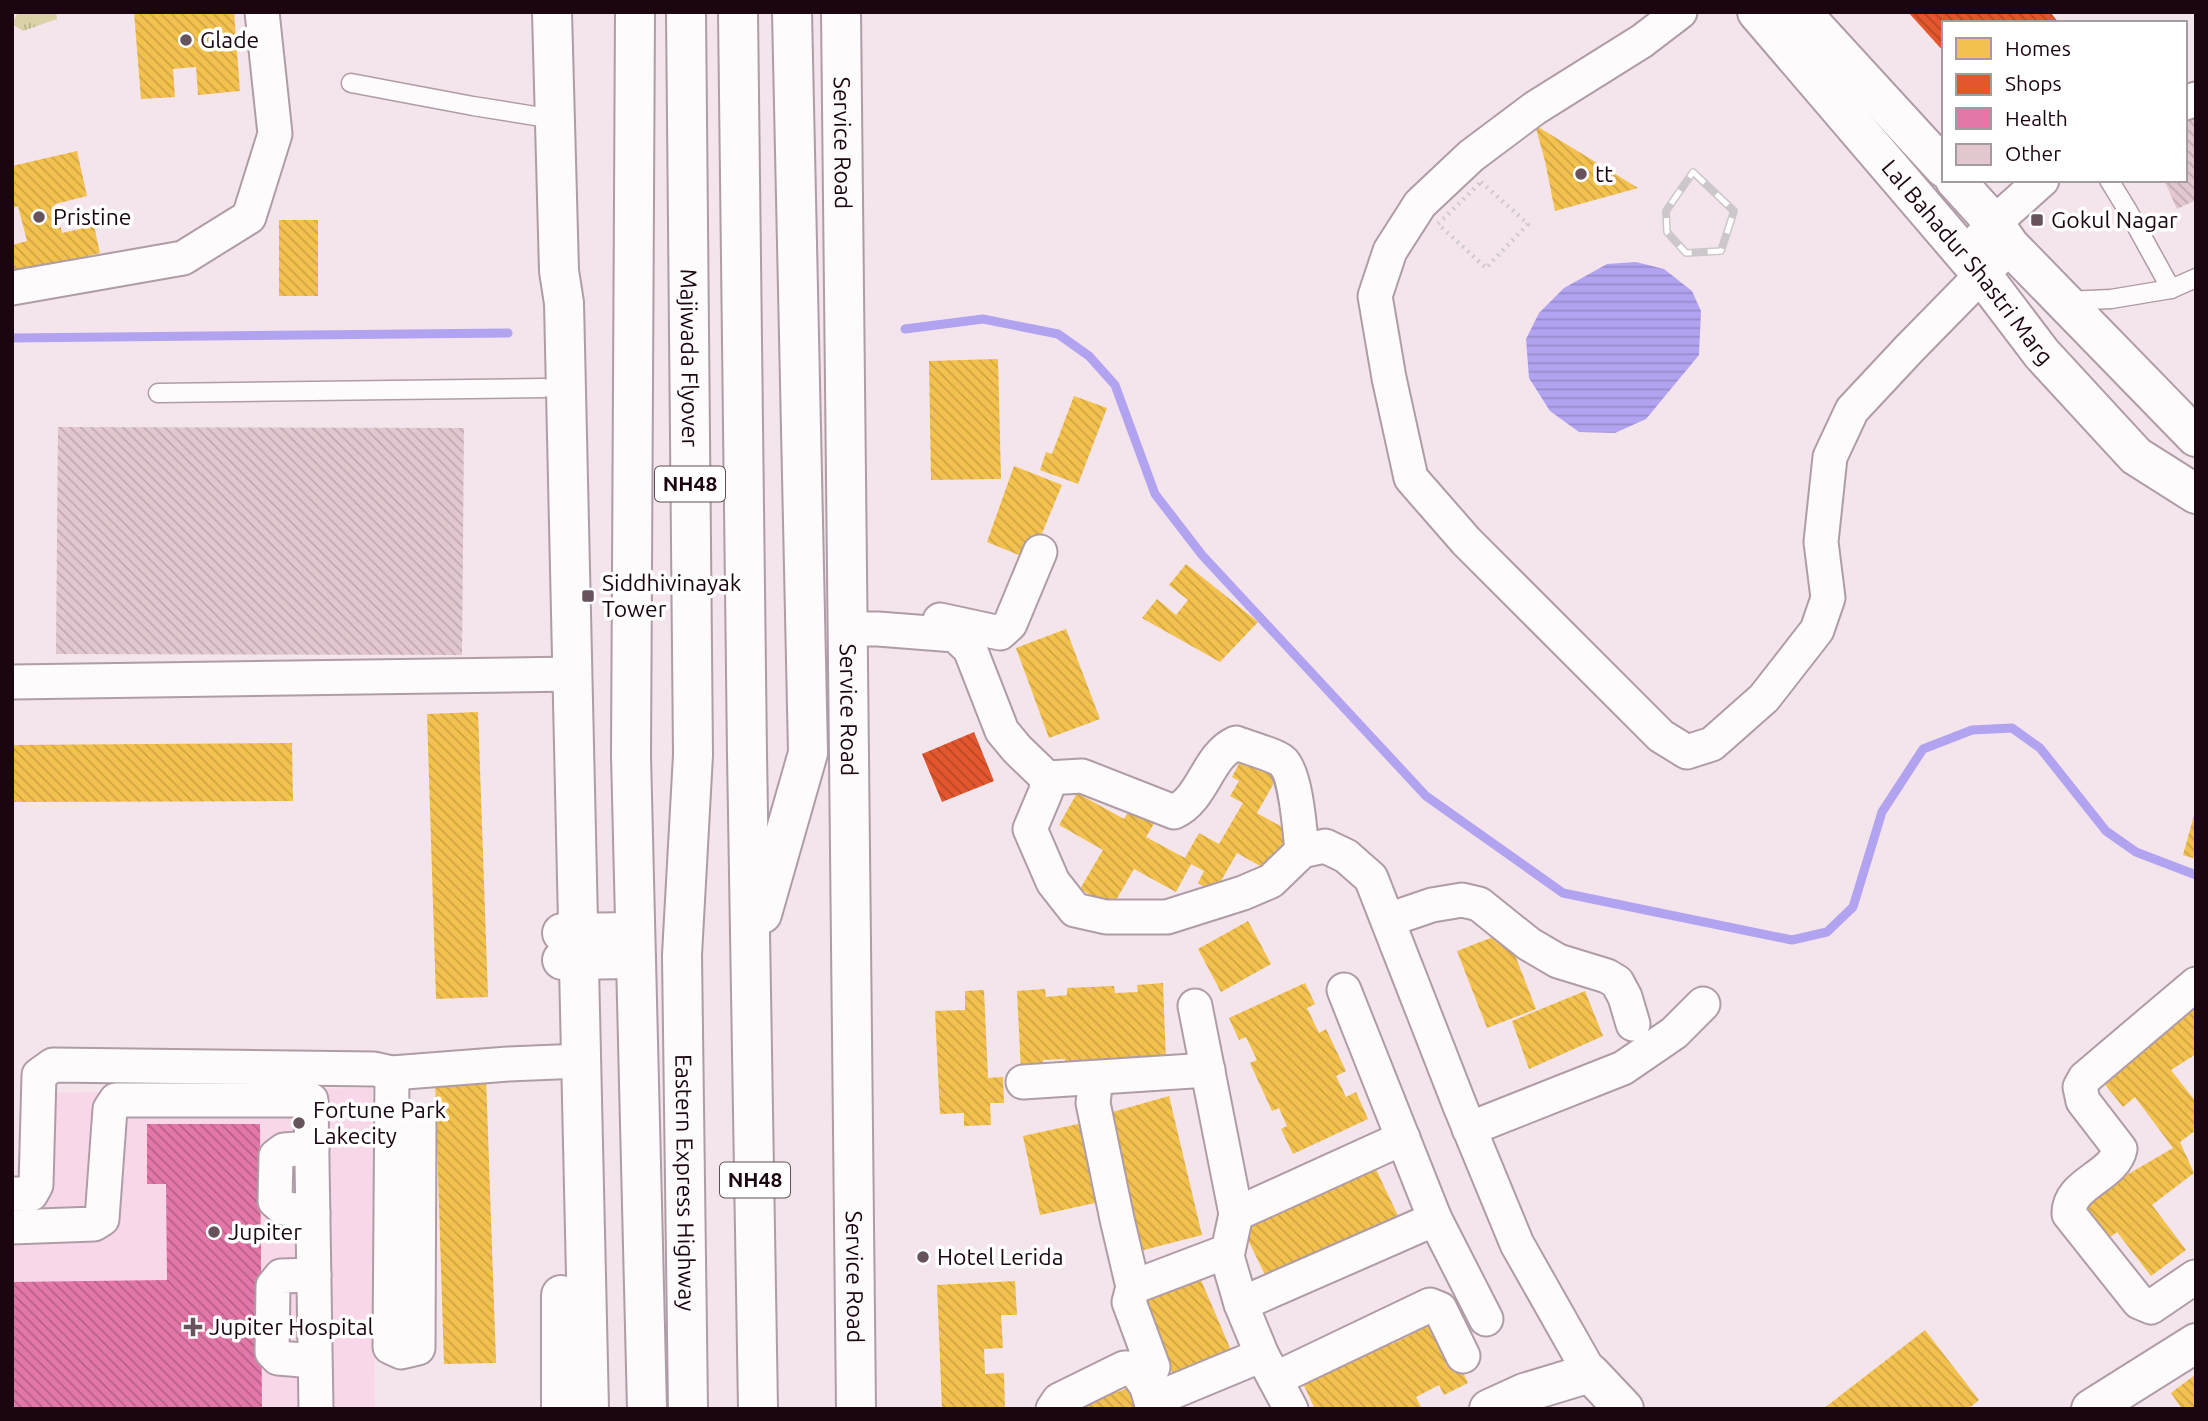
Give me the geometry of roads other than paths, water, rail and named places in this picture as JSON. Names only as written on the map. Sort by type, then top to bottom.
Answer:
[{"type":"main road","points":[[552,12],[559,271],[565,303],[564,674],[572,1061],[589,1409]]},
{"type":"main road","points":[[635,12],[631,756],[647,1409]]},
{"type":"main road","name":"Majiwada Flyover","points":[[682,955],[693,755],[686,12]]},
{"type":"main road","name":"NH48","points":[[738,12],[758,1409]]},
{"type":"main road","points":[[751,951],[808,753],[792,12]]},
{"type":"main road","name":"Service Road","points":[[841,12],[856,1409]]},
{"type":"main road","name":"Lal Bahadur Shastri Marg","points":[[1757,12],[1973,265],[2042,354],[2136,456],[2196,494]]},
{"type":"main road","name":"Lal Bahadur Shastri Marg","points":[[1801,12],[1942,166]]},
{"type":"main road","name":"Lal Bahadur Shastri Marg","points":[[1957,182],[2002,234],[2196,437]]},
{"type":"main road","points":[[559,271],[543,303],[544,388],[564,674]]},
{"type":"main road","points":[[2072,308],[2099,380],[2151,436],[2196,466]]},
{"type":"main road","points":[[2042,354],[2099,380]]},
{"type":"main road","points":[[571,946],[635,945]]},
{"type":"main road","name":"Eastern Express Highway","points":[[682,955],[688,1409]]},
{"type":"main road","points":[[561,1409],[572,1061]]},
{"type":"main road","points":[[2091,1409],[2196,1343]]},
{"type":"main road","points":[[1489,1409],[1524,1394],[1590,1373],[1624,1409]]},
{"type":"street","points":[[12,288],[183,258],[249,217],[275,134],[262,12]]},
{"type":"street","points":[[1680,12],[1642,41],[1535,107],[1471,156],[1420,204],[1390,251],[1375,296],[1389,378],[1411,478],[1466,541],[1661,736],[1687,752],[1712,744],[1764,698],[1817,630],[1828,598],[1821,542],[1830,457],[1853,410],[1973,265],[2002,234],[2041,182]]},
{"type":"street","points":[[848,620],[916,614],[1000,633],[1010,624],[1040,552]]},
{"type":"street","points":[[848,620],[878,629],[955,635],[970,649],[1002,731],[1047,778],[1082,776],[1174,812],[1187,806],[1225,748],[1236,743],[1282,761],[1290,772],[1299,819],[1301,851]]},
{"type":"street","points":[[12,682],[564,674]]},
{"type":"street","points":[[1047,778],[1046,791],[1030,829],[1053,882],[1075,910],[1106,917],[1167,917],[1243,893],[1271,881],[1301,851],[1325,846],[1346,856],[1371,878],[1517,1244],[1590,1373]]},
{"type":"street","points":[[1388,920],[1432,905],[1462,900],[1479,904],[1529,944],[1558,961],[1607,975],[1616,982],[1625,998],[1633,1024]]},
{"type":"street","points":[[2195,1277],[2151,1307],[2138,1302],[2068,1214],[2068,1205],[2074,1196],[2118,1159],[2120,1149],[2083,1101],[2080,1087],[2085,1078],[2196,984]]},
{"type":"street","points":[[1344,990],[1434,1219],[1486,1319]]},
{"type":"street","points":[[1469,1129],[1623,1068],[1674,1033],[1703,1004]]},
{"type":"street","points":[[1195,1006],[1236,1214],[1227,1256],[1241,1304],[1268,1367],[1291,1409]]},
{"type":"street","points":[[12,1194],[30,1194],[36,1185],[39,1075],[53,1065],[374,1069],[392,1073],[572,1061]]},
{"type":"street","points":[[1023,1082],[1208,1070]]},
{"type":"street","points":[[392,1073],[390,1347],[401,1352],[418,1348],[419,1124]]},
{"type":"street","points":[[1096,1078],[1093,1103],[1133,1287],[1129,1302],[1153,1367],[1151,1398]]},
{"type":"street","points":[[12,1227],[94,1224],[102,1219],[110,1109],[116,1100],[311,1100],[316,1409]]},
{"type":"street","points":[[1236,1214],[1403,1138]]},
{"type":"street","points":[[1241,1304],[1434,1219]]},
{"type":"street","points":[[1133,1287],[1228,1251]]},
{"type":"street","points":[[1151,1398],[1268,1367],[1430,1305],[1440,1309],[1463,1356]]},
{"type":"street","points":[[1053,1409],[1059,1400],[1124,1368],[1133,1368],[1151,1398]]},
{"type":"lane","points":[[351,83],[554,119]]},
{"type":"lane","points":[[2110,182],[2171,289]]},
{"type":"lane","points":[[2072,308],[2171,289],[2196,278]]},
{"type":"lane","points":[[158,393],[544,388]]},
{"type":"waterway","points":[[905,329],[983,319],[1058,334],[1089,356],[1115,385],[1155,494],[1202,555],[1426,796],[1563,893],[1792,940],[1827,932],[1853,907],[1882,812],[1923,749],[1972,730],[2012,728],[2040,748],[2106,831],[2136,852],[2196,875]]},
{"type":"waterway","points":[[12,338],[508,333]]},
{"type":"railway","points":[[1693,172],[1734,211],[1721,251],[1686,253],[1667,232],[1666,211],[1693,172]]},
{"type":"place","name":"Glade","points":[[186,40]]},
{"type":"place","name":"tt","points":[[1581,174]]},
{"type":"place","name":"Pristine","points":[[39,217]]},
{"type":"place","name":"Gokul Nagar","points":[[2037,220]]},
{"type":"place","name":"Siddhivinayak Tower","points":[[588,596]]},
{"type":"place","name":"Fortune Park Lakecity","points":[[299,1123]]},
{"type":"place","name":"Jupiter","points":[[214,1232]]},
{"type":"place","name":"Hotel Lerida","points":[[923,1257]]},
{"type":"place","name":"Jupiter Hospital","points":[[193,1327]]}]
